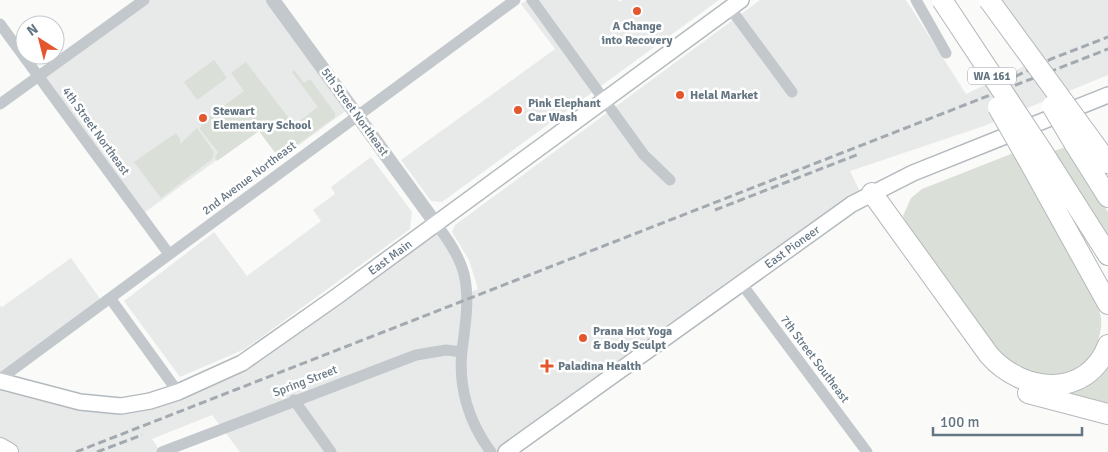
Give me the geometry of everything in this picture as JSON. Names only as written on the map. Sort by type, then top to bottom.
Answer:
[{"type":"highway","points":[[940,0],[1034,154],[1108,255]]},
{"type":"highway","name":"WA 161","points":[[987,0],[1081,140],[1108,197]]},
{"type":"highway","points":[[1081,140],[1108,163]]},
{"type":"highway","points":[[1034,154],[1108,304]]},
{"type":"highway","points":[[868,195],[989,355],[1009,373],[1036,385],[1060,385],[1089,371],[1102,356],[1108,345]]},
{"type":"highway","points":[[868,195],[981,360],[999,379],[1019,390],[1108,414]]},
{"type":"main road","name":"East Main","points":[[0,380],[97,405],[130,405],[178,392],[224,372],[262,350],[735,4]]},
{"type":"main road","name":"East Pioneer","points":[[506,452],[840,212],[868,195],[913,173],[1108,95]]},
{"type":"main road","points":[[0,447],[9,452]]},
{"type":"street","points":[[0,104],[144,0]]},
{"type":"street","name":"2nd Avenue Northeast","points":[[0,380],[515,0]]},
{"type":"street","points":[[532,0],[644,155],[670,180]]},
{"type":"street","points":[[916,0],[946,53]]},
{"type":"street","name":"5th Street Northeast","points":[[276,1],[436,224]]},
{"type":"street","points":[[735,4],[792,92]]},
{"type":"street","name":"4th Street Northeast","points":[[0,24],[169,254]]},
{"type":"street","points":[[436,224],[458,256],[464,275],[467,300],[462,352],[464,393],[476,431],[490,452]]},
{"type":"street","name":"7th Street Southeast","points":[[741,283],[867,452]]},
{"type":"street","points":[[110,298],[178,392]]},
{"type":"street","name":"Spring Street","points":[[162,452],[416,355],[446,350],[462,352]]},
{"type":"street","points":[[294,400],[331,452]]},
{"type":"shaded area","name":"Stewart Elementary School","points":[[144,0],[273,0],[351,107],[280,159],[258,130],[141,215],[39,77],[55,65],[65,65],[65,58]]},
{"type":"shaded area","points":[[527,0],[618,0],[620,2],[623,0],[719,0],[442,202],[431,201],[401,160],[555,49],[521,4]]},
{"type":"shaded area","points":[[760,0],[906,0],[966,94],[1041,58],[1002,0],[1108,0],[1108,75],[984,126],[850,171],[863,198],[506,452],[240,452],[212,415],[152,439],[161,452],[0,452],[0,381],[112,406],[207,380],[436,224],[447,237],[467,294],[478,289],[469,260],[452,232],[455,225]]},
{"type":"shaded area","points":[[214,60],[227,78],[197,100],[184,82]]},
{"type":"shaded area","points":[[246,62],[294,125],[318,107],[292,72],[294,70],[304,83],[310,79],[335,113],[335,117],[279,158],[259,131],[217,161],[215,157],[218,152],[200,129],[202,122],[244,91],[231,73]]},
{"type":"shaded area","points":[[197,128],[214,152],[212,159],[161,198],[134,162],[176,133],[180,139],[180,144]]},
{"type":"shaded area","points":[[1066,147],[1108,212],[1108,239],[1051,152]]},
{"type":"shaded area","points":[[1016,152],[1095,299],[1101,316],[1100,334],[1094,350],[1084,364],[1071,373],[1040,379],[999,355],[908,226],[903,216],[911,198],[922,189]]},
{"type":"shaded area","points":[[371,157],[412,212],[410,229],[245,349],[180,377],[124,301],[214,232],[247,276],[321,221],[313,210],[335,194],[331,187]]},
{"type":"shaded area","points":[[71,258],[103,303],[0,379],[0,306],[2,307]]},
{"type":"shaded area","points":[[1108,363],[1108,408],[1056,397]]},
{"type":"railway","points":[[994,87],[1051,59],[1108,37]]},
{"type":"railway","points":[[76,452],[1108,49]]},
{"type":"railway","points":[[715,210],[859,154]]},
{"type":"railway","points":[[97,452],[142,435]]},
{"type":"place","name":"A Change into Recovery","points":[[637,11]]},
{"type":"place","name":"Helal Market","points":[[680,95]]},
{"type":"place","name":"Pink Elephant Car Wash","points":[[518,110]]},
{"type":"place","name":"Stewart Elementary School","points":[[203,118]]},
{"type":"place","name":"Prana Hot Yoga & Body Sculpt","points":[[583,338]]},
{"type":"place","name":"Paladina Health","points":[[547,366]]}]
